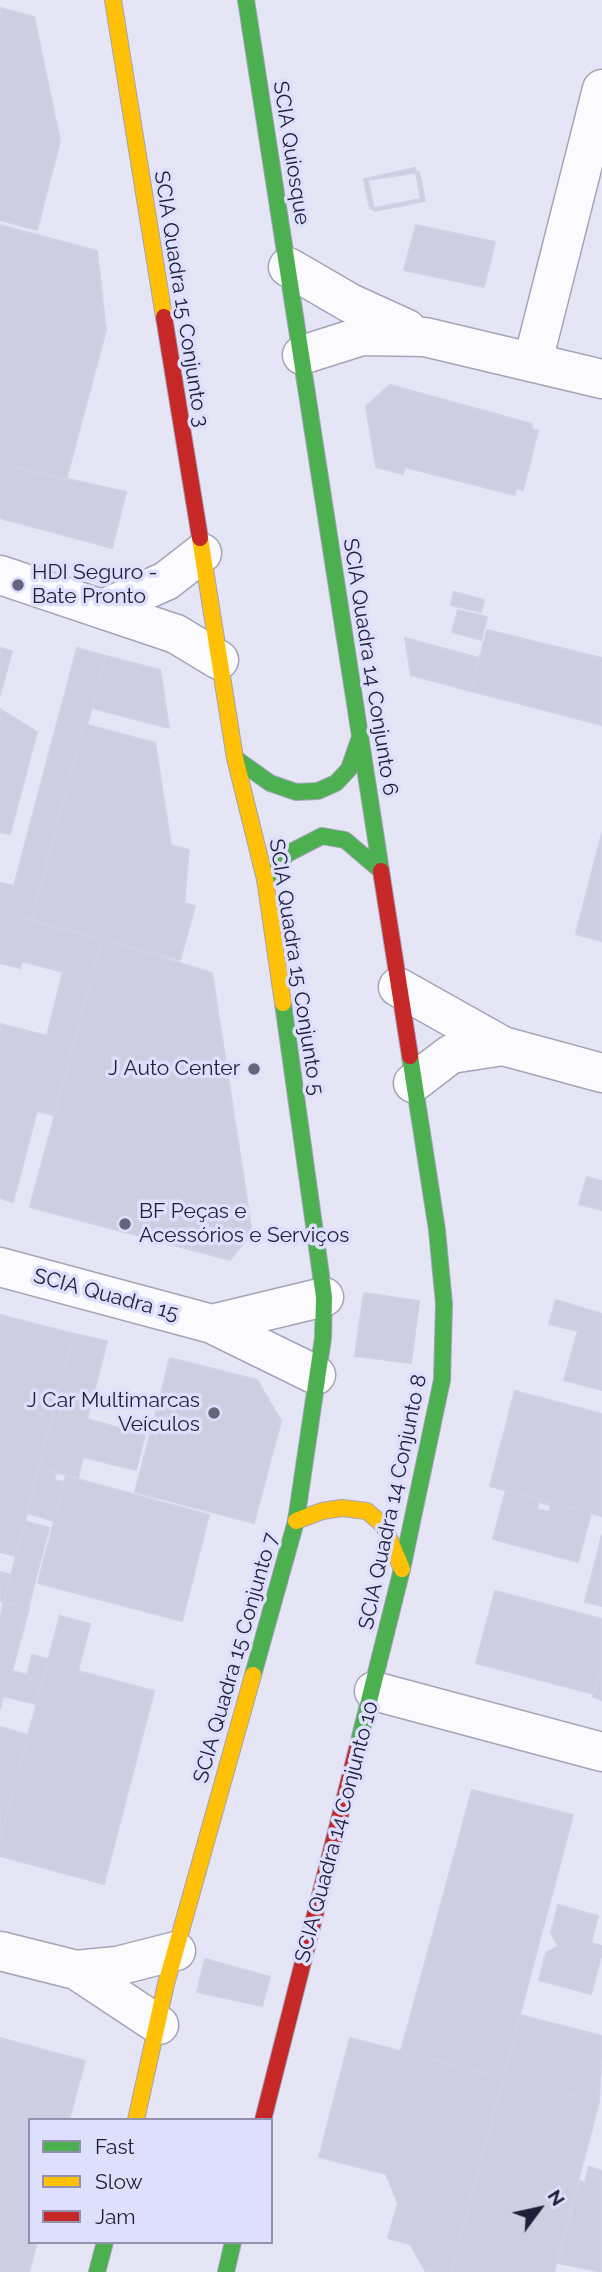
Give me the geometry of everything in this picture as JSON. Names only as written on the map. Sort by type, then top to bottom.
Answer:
[{"type":"main road","name":"SCIA Quadra 15 Conjunto 3","points":[[113,0],[211,605]]},
{"type":"main road","name":"SCIA Quiosque","points":[[246,0],[295,312]]},
{"type":"main road","name":"SCIA Quadra 14 Conjunto 6","points":[[295,312],[359,740],[406,1028]]},
{"type":"main road","name":"SCIA Quadra 15 Conjunto 5","points":[[211,605],[234,758],[265,879],[324,1297],[323,1338]]},
{"type":"main road","points":[[234,758],[270,783],[296,792],[318,791],[336,783],[349,769],[359,740]]},
{"type":"main road","points":[[265,879],[287,854],[323,836],[345,840],[379,869]]},
{"type":"main road","name":"SCIA Quadra 14 Conjunto 8","points":[[374,1691],[442,1380],[444,1304],[437,1230],[406,1028]]},
{"type":"main road","name":"SCIA Quadra 15 Conjunto 7","points":[[136,2118],[171,1968],[296,1521],[323,1338]]},
{"type":"main road","points":[[296,1521],[322,1511],[342,1508],[367,1511],[384,1526],[394,1542],[402,1569]]},
{"type":"main road","name":"SCIA Quadra 14 Conjunto 10","points":[[264,2118],[374,1691]]},
{"type":"main road","points":[[97,2272],[104,2244]]},
{"type":"main road","points":[[226,2272],[233,2244]]},
{"type":"street","points":[[533,360],[602,89]]},
{"type":"street","points":[[288,267],[350,303],[425,337]]},
{"type":"street","points":[[302,355],[362,335],[425,337],[533,360],[602,379]]},
{"type":"street","points":[[105,608],[166,582],[202,553]]},
{"type":"street","points":[[0,575],[176,634],[219,660]]},
{"type":"street","points":[[398,987],[503,1046],[602,1073]]},
{"type":"street","points":[[413,1083],[451,1054],[503,1046]]},
{"type":"street","name":"SCIA Quadra 15","points":[[0,1267],[212,1324],[316,1375]]},
{"type":"street","name":"SCIA Quadra 15","points":[[212,1324],[324,1297]]},
{"type":"street","name":"SCIA Quadra 14 Conjunto 10","points":[[374,1691],[602,1752]]},
{"type":"street","points":[[0,1951],[76,1970],[159,2025]]},
{"type":"street","points":[[76,1970],[117,1966],[171,1968]]},
{"type":"building","points":[[0,8],[34,17],[60,141],[37,230],[0,220]]},
{"type":"building","points":[[415,168],[421,199],[370,209],[364,179]]},
{"type":"building","points":[[419,172],[425,201],[374,211],[368,180]]},
{"type":"building","points":[[0,225],[97,251],[106,330],[0,302]]},
{"type":"building","points":[[416,225],[495,242],[484,287],[404,270]]},
{"type":"building","points":[[0,302],[106,330],[66,480],[0,464]]},
{"type":"building","points":[[390,385],[532,424],[531,429],[538,431],[523,490],[516,488],[515,495],[405,467],[403,474],[376,467],[366,406]]},
{"type":"building","points":[[0,464],[126,492],[112,548],[0,518]]},
{"type":"building","points":[[454,592],[484,600],[481,612],[451,605]]},
{"type":"building","points":[[458,610],[487,617],[481,640],[452,632]]},
{"type":"building","points":[[487,630],[602,658],[602,725],[471,691]]},
{"type":"building","points":[[405,638],[479,658],[471,691],[411,675]]},
{"type":"building","points":[[0,648],[12,651],[0,695]]},
{"type":"building","points":[[77,648],[106,656],[87,725],[84,724],[32,920],[0,912],[0,883],[14,886]]},
{"type":"building","points":[[106,656],[160,670],[169,728],[92,708]]},
{"type":"building","points":[[0,709],[37,732],[10,834],[0,832]]},
{"type":"building","points":[[84,724],[155,743],[171,845],[189,850],[184,903],[195,906],[180,960],[31,921]]},
{"type":"building","points":[[602,833],[602,941],[576,934]]},
{"type":"building","points":[[0,912],[102,939],[54,1115],[37,1111],[13,1202],[0,1198],[0,1024],[47,1036],[63,972],[22,961],[20,968],[0,963]]},
{"type":"building","points":[[102,939],[212,973],[252,1233],[230,1260],[30,1207]]},
{"type":"building","points":[[587,1177],[602,1181],[602,1210],[579,1204]]},
{"type":"building","points":[[364,1293],[419,1301],[411,1363],[355,1356]]},
{"type":"building","points":[[556,1300],[602,1314],[602,1390],[564,1380],[578,1331],[549,1324]]},
{"type":"building","points":[[0,1315],[74,1334],[16,1556],[0,1552]]},
{"type":"building","points":[[74,1334],[107,1341],[87,1419],[145,1435],[136,1470],[83,1457],[78,1478],[38,1468]]},
{"type":"building","points":[[170,1358],[257,1380],[281,1421],[254,1523],[135,1492]]},
{"type":"building","points":[[515,1391],[602,1414],[602,1516],[490,1486]]},
{"type":"building","points":[[38,1468],[57,1472],[54,1480],[64,1482],[54,1521],[27,1513]]},
{"type":"building","points":[[66,1476],[209,1515],[182,1621],[38,1583]]},
{"type":"building","points":[[506,1490],[591,1513],[578,1562],[493,1539]],"holes":[[[538,1502],[551,1505],[549,1512],[537,1509]]]},
{"type":"building","points":[[25,1521],[49,1528],[28,1608],[4,1602]]},
{"type":"building","points":[[602,1535],[602,1606],[585,1602]]},
{"type":"building","points":[[0,1572],[11,1575],[4,1602],[0,1601]]},
{"type":"building","points":[[495,1591],[602,1619],[602,1665],[594,1694],[476,1663]]},
{"type":"building","points":[[4,1602],[29,1608],[12,1671],[27,1675],[32,1655],[48,1659],[36,1704],[3,1696],[0,1709],[0,1617]]},
{"type":"building","points":[[60,1616],[90,1624],[78,1671],[154,1691],[104,1884],[0,1856],[0,1840]]},
{"type":"building","points":[[602,1665],[602,1700],[593,1697]]},
{"type":"building","points":[[0,1727],[28,1735],[0,1840]]},
{"type":"building","points":[[472,1790],[573,1815],[503,2078],[401,2051]]},
{"type":"building","points":[[558,1905],[598,1916],[591,1943],[602,1946],[602,1952],[591,1994],[539,1980],[546,1953],[558,1946],[551,1933]]},
{"type":"building","points":[[205,1959],[270,1977],[262,2006],[197,1992]]},
{"type":"building","points":[[520,2015],[602,2036],[599,2102],[504,2077]]},
{"type":"building","points":[[0,2038],[85,2061],[70,2118],[28,2118],[28,2154],[0,2147]]},
{"type":"building","points":[[350,2038],[503,2078],[451,2272],[426,2272],[410,2244],[388,2238],[398,2203],[386,2174],[319,2157]]},
{"type":"building","points":[[504,2077],[599,2102],[554,2272],[451,2272]]},
{"type":"building","points":[[0,2147],[28,2154],[28,2244],[36,2244],[29,2272],[0,2272]]},
{"type":"building","points":[[589,2167],[602,2171],[602,2272],[558,2263],[580,2181],[585,2182]]},
{"type":"traffic: fast","points":[[246,0],[381,871]]},
{"type":"traffic: fast","points":[[235,758],[270,783],[296,792],[318,791],[336,783],[349,769],[359,740]]},
{"type":"traffic: fast","points":[[265,879],[287,854],[322,836],[345,840],[379,869]]},
{"type":"traffic: fast","points":[[253,1675],[296,1521],[323,1338],[324,1297],[283,1003]]},
{"type":"traffic: fast","points":[[358,1745],[402,1569],[442,1380],[444,1304],[437,1230],[410,1056]]},
{"type":"traffic: fast","points":[[97,2272],[104,2244]]},
{"type":"traffic: fast","points":[[226,2272],[233,2244]]},
{"type":"traffic: slow","points":[[113,0],[164,317]]},
{"type":"traffic: slow","points":[[200,538],[235,758],[265,879],[283,1003]]},
{"type":"traffic: slow","points":[[296,1521],[322,1511],[342,1508],[367,1511],[384,1526],[402,1569]]},
{"type":"traffic: slow","points":[[136,2118],[166,1984],[253,1675]]},
{"type":"traffic: jam","points":[[164,317],[200,538]]},
{"type":"traffic: jam","points":[[381,871],[410,1056]]},
{"type":"traffic: jam","points":[[264,2118],[358,1745]]},
{"type":"place","name":"HDI Seguro - Bate Pronto","points":[[18,585]]},
{"type":"place","name":"J Auto Center","points":[[254,1069]]},
{"type":"place","name":"BF Peças e Acessórios e Serviços","points":[[125,1224]]},
{"type":"place","name":"J Car Multimarcas Veículos","points":[[214,1413]]}]
